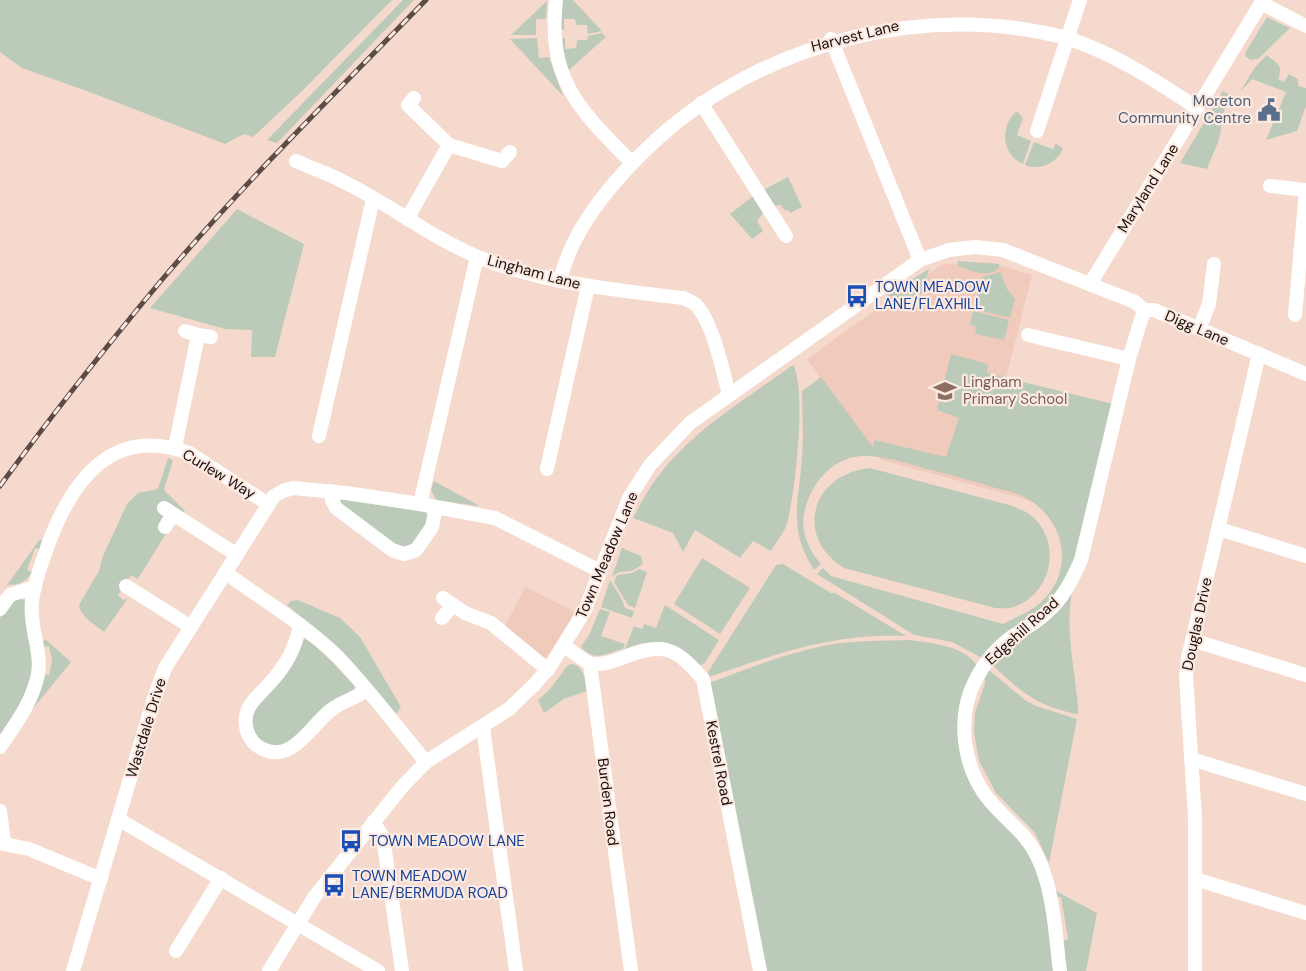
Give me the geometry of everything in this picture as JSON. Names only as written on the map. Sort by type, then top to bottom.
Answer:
[{"type":"street","points":[[556,0],[553,36],[562,75],[587,117],[632,163]]},
{"type":"street","points":[[1037,131],[1080,0]]},
{"type":"street","points":[[1262,2],[1306,26]]},
{"type":"street","name":"Maryland Lane","points":[[1089,284],[1262,2]]},
{"type":"street","name":"Harvest Lane","points":[[560,281],[572,246],[587,221],[632,163],[674,124],[701,103],[743,76],[802,49],[831,39],[869,30],[942,20],[1012,25],[1068,38],[1125,62],[1197,108]]},
{"type":"street","points":[[831,39],[920,260]]},
{"type":"street","points":[[414,98],[408,105],[449,145],[502,161],[510,152]]},
{"type":"street","points":[[701,103],[786,236]]},
{"type":"street","points":[[407,219],[449,145]]},
{"type":"street","name":"Lingham Lane","points":[[296,161],[343,181],[407,219],[477,256],[560,281],[683,298],[696,304],[712,337],[729,395]]},
{"type":"street","points":[[1270,186],[1306,190],[1295,315]]},
{"type":"street","points":[[319,436],[373,199]]},
{"type":"street","name":"Town Meadow Lane","points":[[269,971],[315,896],[401,788],[426,762],[509,709],[548,670],[585,610],[629,498],[650,465],[690,423],[920,260],[948,250],[989,248],[1004,250],[1089,284]]},
{"type":"street","points":[[420,504],[477,256]]},
{"type":"street","points":[[1200,329],[1209,304],[1214,264]]},
{"type":"street","name":"Digg Lane","points":[[1089,284],[1135,302],[1144,310],[1154,310],[1306,374]]},
{"type":"street","points":[[547,469],[588,286]]},
{"type":"street","name":"Edgehill Road","points":[[1060,971],[1044,872],[1031,844],[990,801],[979,784],[970,766],[964,717],[973,684],[984,664],[1011,637],[1046,614],[1056,604],[1070,584],[1081,560],[1129,359],[1144,310]]},
{"type":"street","points":[[175,448],[198,334]]},
{"type":"street","points":[[1028,335],[1129,359]]},
{"type":"street","name":"Douglas Drive","points":[[1195,971],[1195,818],[1186,676],[1192,640],[1258,354]]},
{"type":"street","name":"Curlew Way","points":[[0,747],[26,708],[38,675],[38,650],[31,612],[35,587],[57,520],[73,492],[93,468],[117,452],[146,445],[175,448],[189,453],[268,504]]},
{"type":"street","name":"Wastdale Drive","points":[[73,971],[154,698],[165,668],[274,496],[293,488],[420,504],[495,519],[600,571]]},
{"type":"street","points":[[331,492],[336,508],[392,550],[404,554],[416,550],[432,527],[436,507]]},
{"type":"street","points":[[165,527],[169,511],[237,555]]},
{"type":"street","points":[[1219,529],[1306,556]]},
{"type":"street","points":[[226,573],[300,625],[335,655],[426,762]]},
{"type":"street","points":[[126,586],[191,627]]},
{"type":"street","points":[[0,609],[10,596],[35,587]]},
{"type":"street","points":[[442,618],[448,601],[465,613],[491,623],[548,670]]},
{"type":"street","points":[[300,625],[295,646],[286,664],[247,711],[245,721],[247,731],[251,740],[259,748],[268,752],[289,750],[331,710],[366,690]]},
{"type":"street","points":[[1192,640],[1306,675]]},
{"type":"street","points":[[564,646],[590,664]]},
{"type":"street","name":"Kestrel Road","points":[[590,664],[602,665],[642,650],[658,649],[674,652],[685,658],[703,679],[760,971]]},
{"type":"street","name":"Burden Road","points":[[590,664],[631,971]]},
{"type":"street","points":[[483,727],[516,971]]},
{"type":"street","points":[[1191,759],[1306,795]]},
{"type":"street","points":[[0,811],[2,843],[29,849],[101,879]]},
{"type":"street","points":[[118,819],[378,971]]},
{"type":"street","points":[[373,822],[383,837],[402,971]]},
{"type":"street","points":[[176,951],[221,878]]},
{"type":"street","points":[[1195,879],[1306,913]]},
{"type":"shaded area","name":"Lingham Primary School","points":[[989,262],[1032,275],[1006,378],[1113,404],[1087,516],[881,460],[807,359],[906,288],[944,264]]},
{"type":"shaded area","points":[[525,587],[574,611],[570,624],[550,656],[542,660],[505,626]]},
{"type":"green space","points":[[0,0],[392,0],[253,137],[244,134],[225,144],[22,68],[0,52]]},
{"type":"green space","points":[[403,0],[414,0],[277,143],[267,140]]},
{"type":"green space","points":[[563,0],[573,0],[602,31],[588,34],[587,25],[576,25],[575,19],[564,19],[564,30],[559,28]]},
{"type":"green space","points":[[547,1],[546,19],[536,19],[536,35],[511,35]]},
{"type":"green space","points":[[1267,17],[1290,28],[1258,59],[1251,60],[1246,57],[1245,53]]},
{"type":"green space","points":[[602,33],[606,37],[569,70],[563,57],[562,39],[565,38],[565,49],[576,48],[577,40],[587,40],[588,36]]},
{"type":"green space","points":[[537,38],[539,58],[549,57],[563,96],[510,39]]},
{"type":"green space","points":[[1267,55],[1280,67],[1278,79],[1284,82],[1289,74],[1298,79],[1298,86],[1306,88],[1306,106],[1297,131],[1266,140],[1286,92],[1252,79],[1241,90],[1255,67]]},
{"type":"green space","points":[[1223,91],[1228,94],[1221,130],[1207,169],[1180,163]]},
{"type":"green space","points":[[1017,111],[1023,118],[1017,135],[1031,141],[1023,164],[1010,154],[1005,139],[1011,117]]},
{"type":"green space","points":[[1034,142],[1053,149],[1056,143],[1063,149],[1052,162],[1031,167],[1025,165]]},
{"type":"green space","points":[[788,177],[802,207],[790,213],[788,210],[785,211],[781,205],[774,206],[763,190]]},
{"type":"green space","points":[[753,196],[763,213],[757,221],[763,231],[752,239],[730,214]]},
{"type":"green space","points":[[237,209],[304,244],[275,357],[251,357],[252,330],[225,329],[150,308]]},
{"type":"green space","points":[[958,261],[999,264],[999,268],[984,274],[958,266]]},
{"type":"green space","points":[[929,269],[923,292],[896,309],[887,295]]},
{"type":"green space","points":[[1000,272],[1007,289],[1015,299],[1010,318],[974,309],[982,277]]},
{"type":"green space","points":[[973,311],[1009,320],[1004,340],[975,334],[976,327],[970,325]]},
{"type":"green space","points":[[951,354],[988,364],[987,373],[1113,404],[1074,562],[1067,578],[1052,601],[982,658],[952,642],[914,635],[817,574],[823,568],[831,576],[1003,624],[1038,605],[1053,588],[1059,573],[1062,558],[1056,529],[1036,505],[1016,493],[881,457],[860,456],[834,465],[822,476],[809,498],[803,522],[808,544],[821,564],[814,570],[800,541],[798,527],[797,502],[803,440],[802,391],[821,377],[873,447],[874,440],[946,457],[959,418],[937,410]]},
{"type":"green space","points":[[793,365],[799,395],[796,467],[787,523],[771,551],[753,541],[740,558],[695,530],[683,552],[673,533],[633,518],[659,475],[677,454],[724,413]]},
{"type":"green space","points":[[168,458],[173,460],[164,490],[185,511],[183,515],[165,516],[167,532],[138,579],[131,575],[118,595],[123,600],[128,598],[104,632],[85,617],[79,605],[99,571],[103,556],[127,504],[138,493],[158,489]]},
{"type":"green space","points":[[870,468],[1009,505],[1034,518],[1043,529],[1050,555],[1044,580],[1037,591],[1027,601],[1014,607],[995,608],[844,568],[828,555],[818,540],[815,524],[816,508],[823,494],[834,482],[850,473]]},
{"type":"green space","points":[[434,481],[478,506],[436,500],[431,490]]},
{"type":"green space","points":[[338,500],[426,512],[430,520],[412,548],[404,550],[339,505]]},
{"type":"green space","points":[[40,539],[43,543],[42,550],[35,548],[27,570],[32,572],[30,575],[22,582],[7,585]]},
{"type":"green space","points":[[622,548],[641,556],[643,564],[632,571],[619,572],[612,576]]},
{"type":"green space","points":[[702,558],[750,588],[720,634],[674,604]]},
{"type":"green space","points":[[783,564],[906,636],[879,636],[829,642],[782,653],[709,677],[708,672],[776,565]]},
{"type":"green space","points":[[639,569],[647,572],[635,608],[628,605],[614,582],[617,575],[632,573]]},
{"type":"green space","points":[[610,580],[625,608],[634,611],[632,618],[601,607]]},
{"type":"green space","points":[[1073,588],[1070,632],[1078,714],[1049,706],[1029,696],[991,664]]},
{"type":"green space","points":[[18,597],[27,602],[34,644],[33,668],[23,699],[0,737],[0,618],[13,599]]},
{"type":"green space","points":[[298,600],[340,618],[360,637],[401,707],[396,714],[330,641],[287,605],[291,601]]},
{"type":"green space","points":[[665,605],[719,640],[705,663],[698,666],[672,648],[656,643],[625,649],[634,626],[642,629],[644,624],[656,628]]},
{"type":"green space","points":[[600,609],[610,612],[601,636],[625,644],[623,649],[596,656],[581,647]]},
{"type":"green space","points":[[302,638],[308,640],[329,658],[354,685],[355,690],[295,740],[279,748],[262,744],[251,730],[251,712]]},
{"type":"green space","points":[[46,640],[71,662],[27,716],[42,674],[49,675],[52,660],[49,646],[42,647],[41,642]]},
{"type":"green space","points":[[910,640],[957,650],[972,659],[977,666],[962,755],[1021,839],[1042,878],[1056,971],[764,971],[709,683],[808,649],[855,642]]},
{"type":"green space","points":[[573,664],[582,671],[587,691],[564,699],[544,713],[538,700],[550,689],[568,665]]},
{"type":"green space","points":[[989,670],[1025,700],[1036,706],[1077,719],[1049,863],[1035,833],[996,793],[979,761],[974,732],[975,713],[985,683],[984,677]]},
{"type":"green space","points":[[1054,890],[1097,913],[1086,971],[1065,971],[1061,942],[1068,939],[1061,897],[1055,898]]},
{"type":"railway","points":[[0,486],[99,357],[192,245],[291,138],[426,0]]},
{"type":"place","name":"Moreton Community Centre","points":[[1269,110]]},
{"type":"place","name":"TOWN MEADOW LANE/FLAXHILL","points":[[857,296]]},
{"type":"place","name":"Lingham Primary School","points":[[945,391]]},
{"type":"place","name":"TOWN MEADOW LANE","points":[[351,841]]},
{"type":"place","name":"TOWN MEADOW LANE/BERMUDA ROAD","points":[[334,885]]}]
